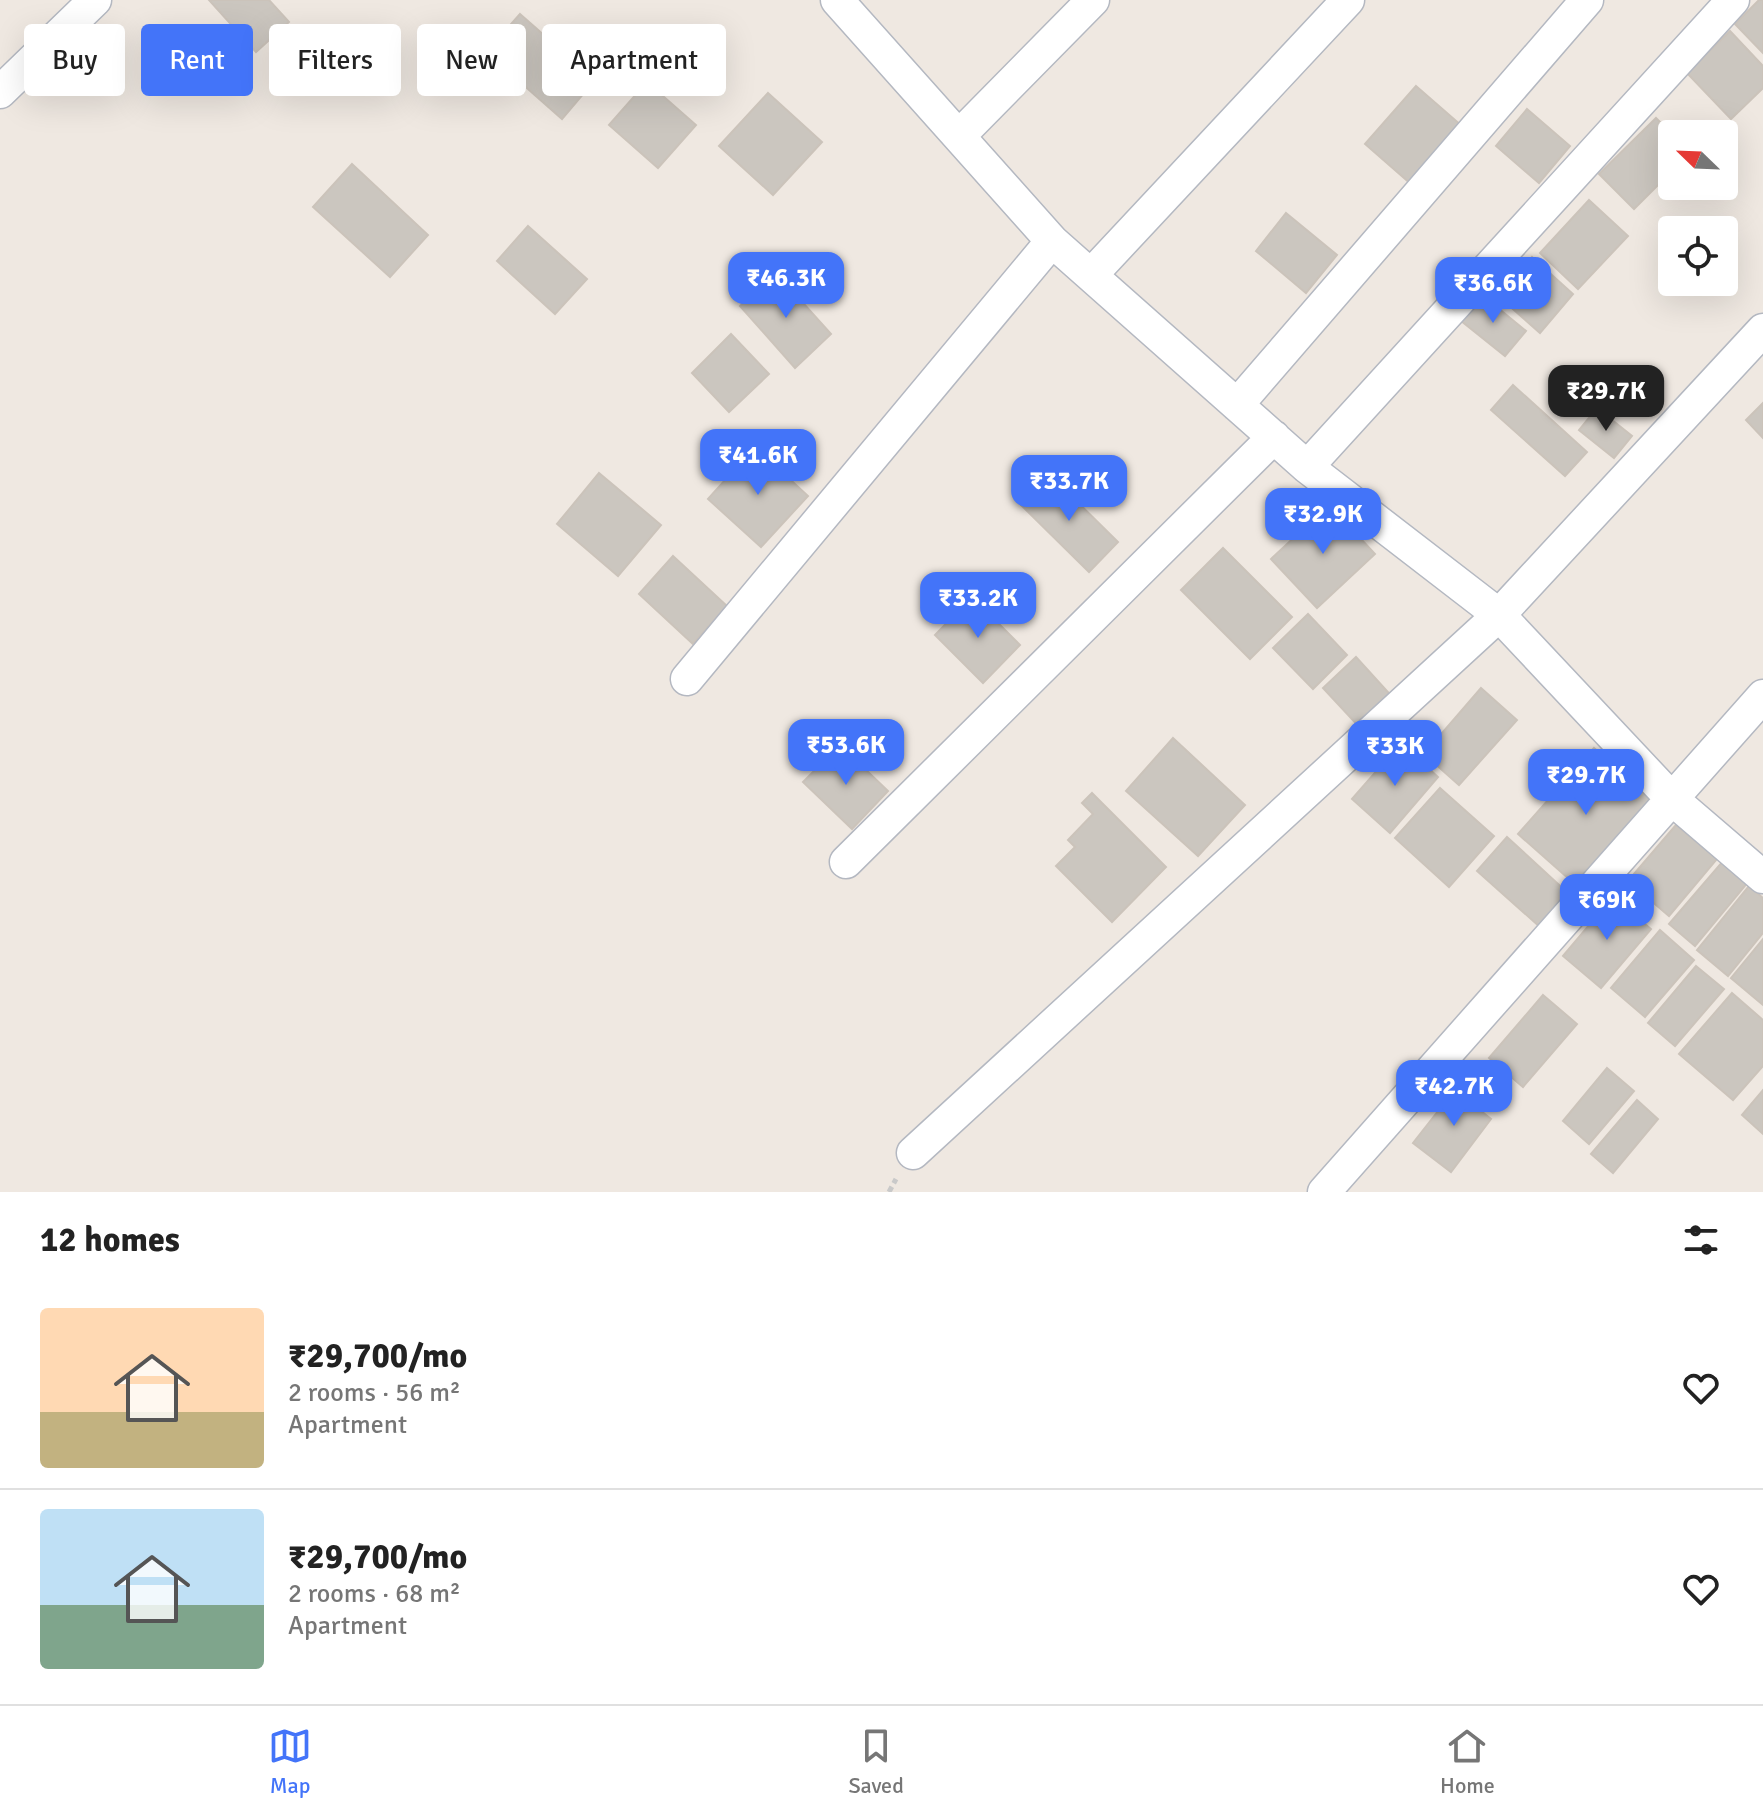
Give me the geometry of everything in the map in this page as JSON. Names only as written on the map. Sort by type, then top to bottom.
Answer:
[{"type":"street","points":[[0,92],[95,0]]},
{"type":"street","points":[[837,0],[1052,241],[1307,467],[1499,615],[1672,799],[1763,877]]},
{"type":"street","points":[[959,136],[1093,0]]},
{"type":"street","points":[[1091,275],[1348,0]]},
{"type":"street","points":[[1237,405],[1587,0]]},
{"type":"street","points":[[1307,467],[1733,0]]},
{"type":"street","points":[[687,679],[1052,241]]},
{"type":"street","points":[[913,1153],[1499,615],[1763,330]]},
{"type":"street","points":[[846,862],[1274,437]]},
{"type":"street","points":[[1324,1192],[1763,696]]},
{"type":"building","points":[[209,0],[269,0],[289,22],[269,24],[269,40],[256,52],[253,49],[253,24],[231,24]]},
{"type":"building","points":[[1759,0],[1763,0],[1763,53],[1735,24]]},
{"type":"building","points":[[520,14],[542,33],[542,96],[581,96],[562,119],[526,87],[526,24],[511,24]]},
{"type":"building","points":[[1730,31],[1763,66],[1763,88],[1731,119],[1687,73]]},
{"type":"building","points":[[1416,86],[1462,126],[1411,184],[1365,144]]},
{"type":"building","points":[[768,93],[822,142],[773,195],[719,146]]},
{"type":"building","points":[[635,96],[663,96],[696,125],[658,168],[609,125]]},
{"type":"building","points":[[1527,109],[1570,146],[1539,183],[1496,146]]},
{"type":"building","points":[[1656,118],[1658,120],[1658,185],[1634,209],[1599,174]]},
{"type":"building","points":[[352,164],[428,235],[390,277],[313,207]]},
{"type":"building","points":[[1589,200],[1628,236],[1578,289],[1540,253]]},
{"type":"building","points":[[1286,213],[1337,255],[1306,293],[1256,251]]},
{"type":"building","points":[[528,226],[587,279],[555,314],[497,261]]},
{"type":"building","points":[[1532,257],[1573,294],[1540,333],[1498,296]]},
{"type":"building","points":[[776,273],[831,334],[795,368],[740,306]]},
{"type":"building","points":[[1481,294],[1526,331],[1505,356],[1460,320]]},
{"type":"building","points":[[731,334],[769,374],[729,412],[692,373]]},
{"type":"building","points":[[1513,385],[1587,452],[1565,476],[1491,410]]},
{"type":"building","points":[[1763,403],[1763,438],[1746,420]]},
{"type":"building","points":[[1597,408],[1632,436],[1614,458],[1579,430]]},
{"type":"building","points":[[755,447],[808,496],[761,547],[708,499]]},
{"type":"building","points":[[599,473],[661,525],[618,576],[557,524]]},
{"type":"building","points":[[1049,474],[1118,542],[1089,572],[1020,504]]},
{"type":"building","points":[[1329,505],[1375,554],[1317,608],[1271,559]]},
{"type":"building","points":[[1223,548],[1292,617],[1250,659],[1181,590]]},
{"type":"building","points":[[673,556],[727,606],[693,644],[639,594]]},
{"type":"building","points":[[972,597],[1020,645],[983,683],[935,635]]},
{"type":"building","points":[[1308,614],[1347,655],[1313,689],[1273,648]]},
{"type":"building","points":[[1356,657],[1396,701],[1364,732],[1323,688]]},
{"type":"building","points":[[1481,688],[1517,720],[1459,785],[1424,754]]},
{"type":"building","points":[[1173,738],[1245,805],[1198,856],[1126,791]]},
{"type":"building","points":[[1401,743],[1438,777],[1390,833],[1352,799]]},
{"type":"building","points":[[840,745],[888,791],[852,829],[803,782]]},
{"type":"building","points":[[1594,748],[1653,800],[1577,886],[1518,834]]},
{"type":"building","points":[[1440,788],[1494,836],[1449,887],[1395,838]]},
{"type":"building","points":[[1092,793],[1166,867],[1112,922],[1056,866],[1075,847],[1068,840],[1093,814],[1082,803]]},
{"type":"building","points":[[1676,825],[1717,859],[1669,916],[1628,881]]},
{"type":"building","points":[[1507,837],[1569,894],[1540,927],[1477,871]]},
{"type":"building","points":[[1723,861],[1749,881],[1695,946],[1669,924]]},
{"type":"building","points":[[1749,886],[1763,898],[1763,933],[1728,976],[1697,950]]},
{"type":"building","points":[[1613,897],[1651,929],[1601,988],[1563,956]]},
{"type":"building","points":[[1660,930],[1694,960],[1645,1017],[1611,988]]},
{"type":"building","points":[[1763,939],[1763,1005],[1731,978]]},
{"type":"building","points":[[1696,966],[1724,989],[1675,1046],[1648,1023]]},
{"type":"building","points":[[1732,993],[1763,1020],[1763,1066],[1733,1100],[1679,1054]]},
{"type":"building","points":[[1543,995],[1577,1024],[1523,1087],[1489,1058]]},
{"type":"building","points":[[1607,1068],[1634,1091],[1589,1144],[1563,1121]]},
{"type":"building","points":[[1461,1082],[1482,1098],[1476,1107],[1491,1119],[1451,1172],[1413,1143]]},
{"type":"building","points":[[1763,1090],[1763,1134],[1742,1115]]},
{"type":"building","points":[[1637,1100],[1658,1119],[1613,1173],[1591,1154]]}]
